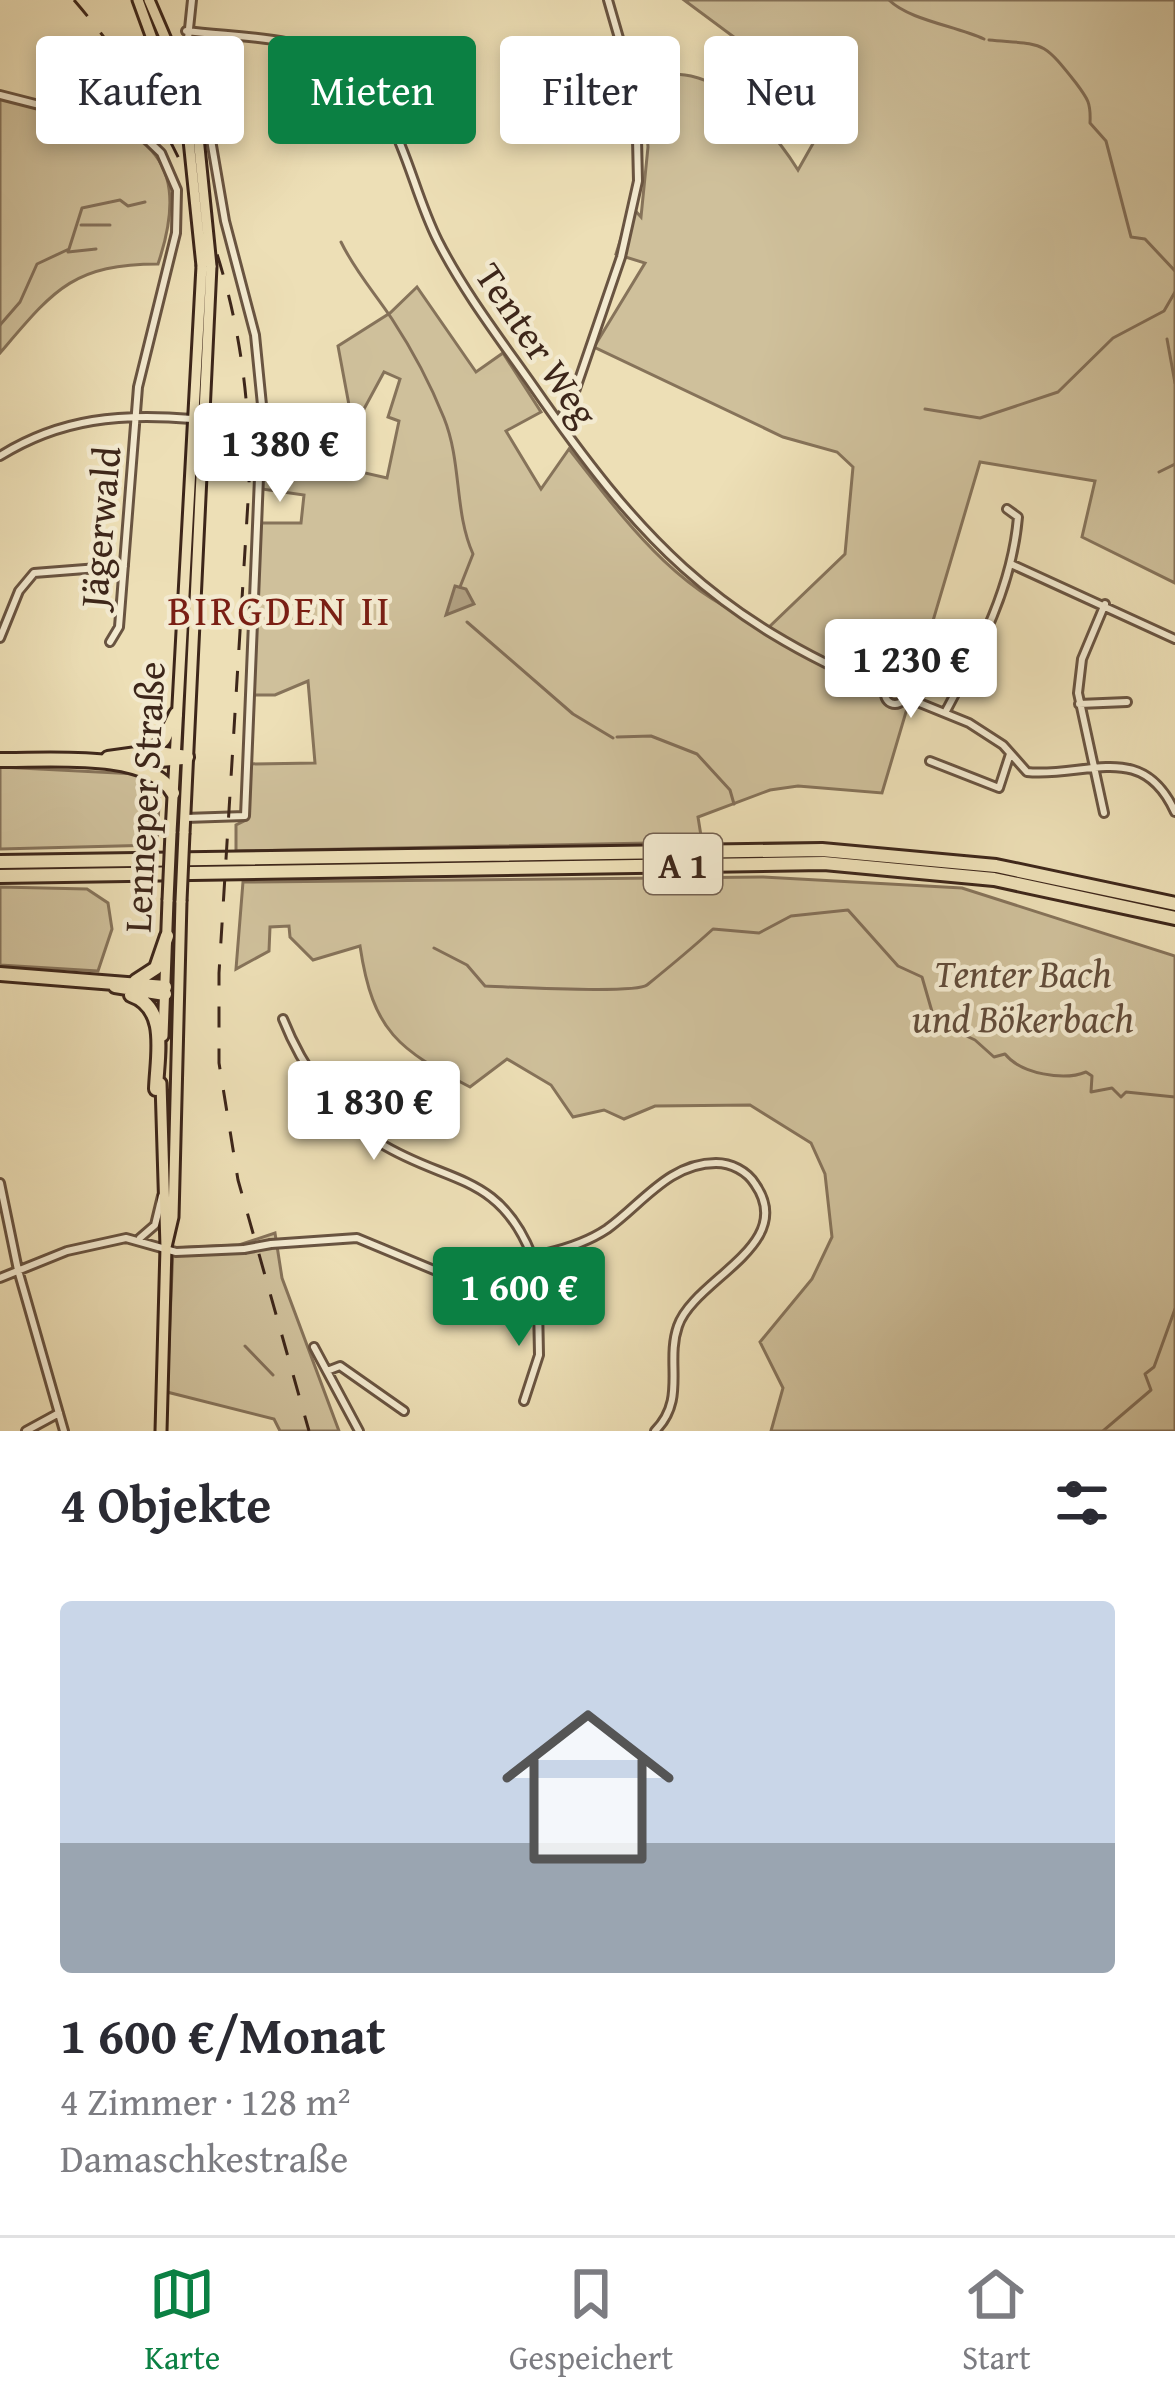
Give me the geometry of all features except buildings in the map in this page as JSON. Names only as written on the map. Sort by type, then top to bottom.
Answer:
[{"type":"highway","points":[[151,752],[164,739],[176,714]]},
{"type":"highway","points":[[0,760],[101,761],[151,752],[178,757]]},
{"type":"highway","points":[[119,765],[178,757]]},
{"type":"highway","points":[[101,761],[155,775],[172,793]]},
{"type":"highway","name":"A 1","points":[[2,861],[822,850],[996,866],[1175,904]]},
{"type":"highway","name":"A 1","points":[[0,880],[824,863],[994,879],[1175,918]]},
{"type":"highway","points":[[135,981],[157,968],[167,936]]},
{"type":"highway","points":[[0,976],[135,981],[169,991]]},
{"type":"highway","points":[[0,976],[169,991]]},
{"type":"highway","points":[[112,986],[143,1000],[154,1012],[158,1094]]},
{"type":"main road","name":"Lenneper Straße","points":[[138,0],[152,36]]},
{"type":"main road","name":"Lenneper Straße","points":[[149,0],[164,36]]},
{"type":"main road","name":"Lenneper Straße","points":[[166,1247],[173,1217],[167,936],[172,793],[178,757],[207,266],[194,144]]},
{"type":"main road","name":"Lenneper Straße","points":[[161,1431],[166,1247],[158,1094],[182,901],[185,818],[176,714],[198,419]]},
{"type":"street","points":[[185,818],[241,820],[245,813],[262,405],[255,335],[186,32],[192,0]]},
{"type":"street","points":[[558,421],[571,403],[635,205],[639,116],[608,0]]},
{"type":"street","name":"Tenter Weg","points":[[186,32],[306,47],[336,60],[372,92],[392,123],[448,261],[618,503],[691,578],[788,646],[885,690]]},
{"type":"street","name":"Jägerwald","points":[[0,94],[129,126],[154,144],[174,178],[176,233],[148,328],[135,415],[119,626],[110,642]]},
{"type":"street","points":[[0,457],[52,430],[135,415]]},
{"type":"street","name":"Jägerwald","points":[[135,415],[198,419]]},
{"type":"street","points":[[946,711],[988,629],[1011,564],[1018,517],[1007,509]]},
{"type":"street","points":[[1011,564],[1175,639]]},
{"type":"street","points":[[0,638],[19,591],[34,572],[124,566]]},
{"type":"street","points":[[1104,813],[1079,704],[1081,665],[1105,604]]},
{"type":"street","points":[[905,697],[893,704],[885,690],[897,684],[905,697],[946,711],[1010,754],[1029,773],[1095,767],[1143,774],[1161,788],[1175,812]]},
{"type":"street","points":[[1079,704],[1127,702]]},
{"type":"street","points":[[930,761],[998,788],[1010,754]]},
{"type":"street","points":[[283,1019],[305,1064],[344,1114],[396,1151],[487,1191],[517,1223],[532,1256],[538,1304],[539,1355],[524,1401]]},
{"type":"street","points":[[532,1256],[593,1237],[663,1181],[699,1166],[729,1165],[758,1187],[764,1209],[759,1236],[680,1319],[673,1403],[655,1431]]},
{"type":"street","points":[[0,1183],[18,1270],[64,1431]]},
{"type":"street","points":[[140,1238],[155,1225],[162,1196]]},
{"type":"street","points":[[0,1278],[67,1251],[140,1238],[166,1247],[244,1249],[355,1238],[462,1281],[534,1281]]},
{"type":"street","points":[[538,1304],[547,1301],[548,1253]]},
{"type":"street","points":[[314,1346],[359,1431]]},
{"type":"street","points":[[327,1371],[340,1366],[404,1412]]},
{"type":"street","points":[[26,1431],[58,1413]]},
{"type":"green space","points":[[684,0],[1175,0],[1175,583],[1082,537],[1095,481],[980,462],[882,793],[798,786],[770,790],[698,817],[702,842],[236,851],[236,825],[246,820],[246,764],[315,763],[308,681],[275,695],[250,695],[260,523],[301,523],[304,495],[262,489],[264,450],[387,478],[399,421],[388,417],[400,379],[384,372],[364,409],[349,405],[338,346],[390,313],[417,287],[476,372],[503,353],[541,412],[506,431],[541,489],[569,449],[657,554],[707,596],[769,627],[845,554],[853,467],[837,452],[783,437],[594,347],[645,263],[616,254],[631,206],[641,217],[648,144],[680,144],[680,75],[704,80],[704,144],[779,144],[798,170],[813,144],[858,144],[858,36],[732,36]]},
{"type":"green space","points":[[0,97],[36,105],[36,144],[143,144],[156,156],[168,182],[169,218],[158,264],[104,269],[67,285],[0,353]]},
{"type":"green space","points":[[0,767],[137,774],[160,783],[157,845],[0,849]]},
{"type":"green space","name":"Tenter Bach und Bökerbach","points":[[763,877],[962,888],[1175,956],[1175,1431],[771,1431],[783,1388],[760,1342],[812,1279],[832,1237],[825,1174],[811,1143],[750,1105],[655,1106],[624,1119],[604,1110],[573,1117],[551,1085],[507,1059],[470,1087],[407,1049],[393,1035],[373,999],[360,946],[313,960],[290,937],[289,926],[270,927],[269,951],[236,969],[243,882]]},
{"type":"green space","points":[[0,887],[87,889],[108,903],[112,929],[98,971],[0,965]]},
{"type":"green space","points":[[275,1233],[282,1278],[339,1431],[280,1431],[274,1419],[167,1392],[173,1248],[239,1245]]},
{"type":"shaded area","points":[[455,586],[466,589],[474,604],[446,615]]},
{"type":"waterway","points":[[889,0],[920,18],[984,39]]},
{"type":"waterway","points":[[989,40],[1040,47],[1065,69],[1086,97],[1090,123],[1106,141],[1131,237],[1145,239],[1175,271]]},
{"type":"waterway","points":[[0,325],[20,302],[37,264],[69,249],[82,208],[120,200],[128,206],[145,202]]},
{"type":"waterway","points":[[81,225],[110,225]]},
{"type":"waterway","points":[[341,242],[407,343],[450,435],[473,554],[460,587]]},
{"type":"waterway","points":[[68,252],[96,249]]},
{"type":"waterway","points":[[925,409],[980,418],[1058,392],[1113,338],[1164,311],[1175,292]]},
{"type":"waterway","points":[[1167,339],[1175,383]]},
{"type":"waterway","points":[[1159,472],[1175,464]]},
{"type":"waterway","points":[[467,622],[573,714],[613,738]]},
{"type":"waterway","points":[[617,737],[651,736],[697,754],[730,790],[734,804]]},
{"type":"waterway","points":[[434,948],[467,965],[485,986],[638,988],[713,929],[759,933],[791,916],[848,910],[898,966],[922,977],[933,1015],[940,1015],[943,1025],[975,1040],[994,1057],[1005,1054],[1021,1067],[1043,1074],[1086,1072],[1092,1076],[1091,1092],[1112,1088],[1121,1097],[1126,1092],[1175,1097]]},
{"type":"waterway","points":[[1103,1431],[1151,1390],[1145,1374],[1154,1367],[1175,1309]]},
{"type":"waterway","points":[[245,1346],[273,1375]]},
{"type":"railway","points":[[74,0],[116,53],[183,167],[208,226],[240,352],[249,485],[219,973],[219,1063],[238,1180],[309,1431]]},
{"type":"district","name":"BIRGDEN II","points":[[280,609]]}]
